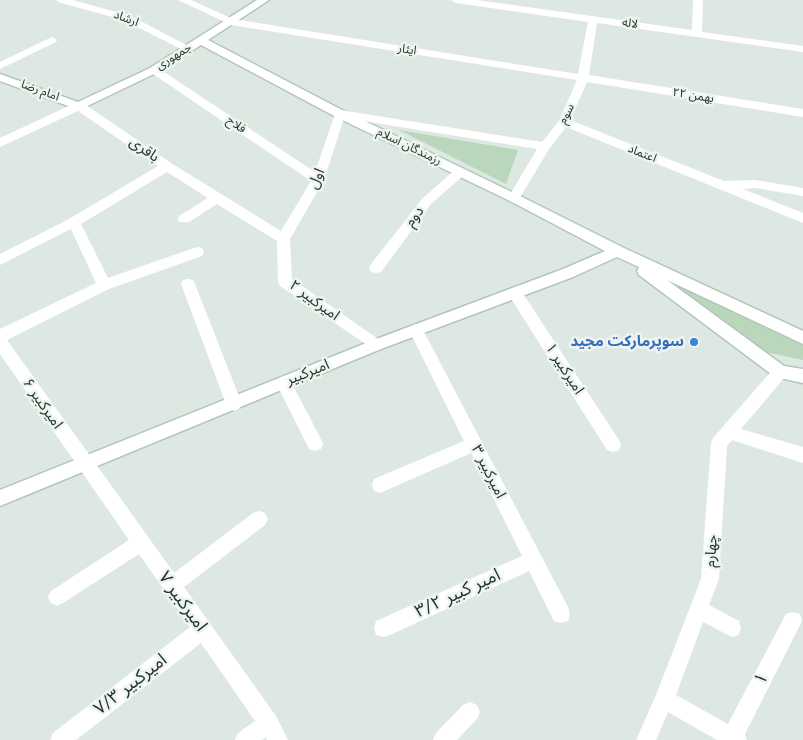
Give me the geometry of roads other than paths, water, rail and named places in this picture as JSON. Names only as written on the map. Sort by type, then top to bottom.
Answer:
[{"type":"street","name":"ارشاد","points":[[61,0],[127,18],[188,48]]},
{"type":"street","name":"ایثار","points":[[183,0],[231,22],[583,78]]},
{"type":"street","name":"جمهوری","points":[[79,106],[154,70],[264,0]]},
{"type":"street","name":"لاله","points":[[456,0],[803,49]]},
{"type":"street","points":[[697,34],[698,0]]},
{"type":"street","name":"سوم","points":[[514,198],[545,146],[564,122],[583,78],[593,19]]},
{"type":"street","points":[[0,66],[52,40]]},
{"type":"street","name":"رزمندگان اسلام","points":[[201,41],[340,114],[514,198],[617,251],[803,338]]},
{"type":"street","name":"فلاح","points":[[154,70],[318,180]]},
{"type":"street","name":"امام رضا","points":[[0,77],[79,106]]},
{"type":"street","name":"۲۲ بهمن","points":[[583,78],[803,114]]},
{"type":"street","points":[[0,143],[79,106]]},
{"type":"street","name":"باقری","points":[[79,106],[167,166],[283,239]]},
{"type":"street","points":[[340,114],[545,146]]},
{"type":"street","name":"اول","points":[[283,239],[318,180],[340,114]]},
{"type":"street","name":"اعتماد","points":[[564,122],[803,218]]},
{"type":"street","points":[[0,260],[74,222],[167,166]]},
{"type":"street","name":"دوم","points":[[376,268],[427,201],[460,172]]},
{"type":"street","name":"اعتماد","points":[[720,185],[755,184],[803,192]]},
{"type":"street","points":[[184,219],[217,198]]},
{"type":"street","points":[[74,222],[104,285]]},
{"type":"street","name":"امیرکبیر ۲","points":[[283,239],[285,282],[376,345]]},
{"type":"street","name":"رزمندگان اسلام","points":[[617,251],[780,372],[803,376]]},
{"type":"street","name":"امیرکبیر","points":[[0,498],[376,345],[568,273],[617,251]]},
{"type":"street","points":[[0,336],[104,285],[197,252]]},
{"type":"street","points":[[188,284],[234,404]]},
{"type":"street","name":"امیرکبیر ۱","points":[[515,293],[613,445]]},
{"type":"street","name":"امیرکبیر ۳","points":[[416,330],[561,614]]},
{"type":"street","name":"امیرکبیر ۶","points":[[0,342],[85,465]]},
{"type":"street","name":"چهارم","points":[[646,740],[664,699],[710,579],[720,444],[780,372]]},
{"type":"street","points":[[284,383],[315,444]]},
{"type":"street","points":[[729,432],[803,455]]},
{"type":"street","points":[[380,485],[474,444]]},
{"type":"street","name":"امیرکبیر ۷","points":[[85,465],[273,732]]},
{"type":"street","points":[[170,586],[259,519]]},
{"type":"street","points":[[56,597],[140,543]]},
{"type":"street","name":"امیر کبیر ۳/۲","points":[[383,628],[533,560]]},
{"type":"street","points":[[698,609],[732,628]]},
{"type":"street","name":"۱","points":[[734,739],[793,621]]},
{"type":"street","name":"امیرکبیر ۷/۳","points":[[60,740],[202,630]]},
{"type":"street","points":[[664,699],[734,739]]},
{"type":"street","points":[[443,740],[470,712]]},
{"type":"street","points":[[245,740],[273,732]]},
{"type":"place","name":"سوپرمارکت مجید","points":[[694,342]]}]
